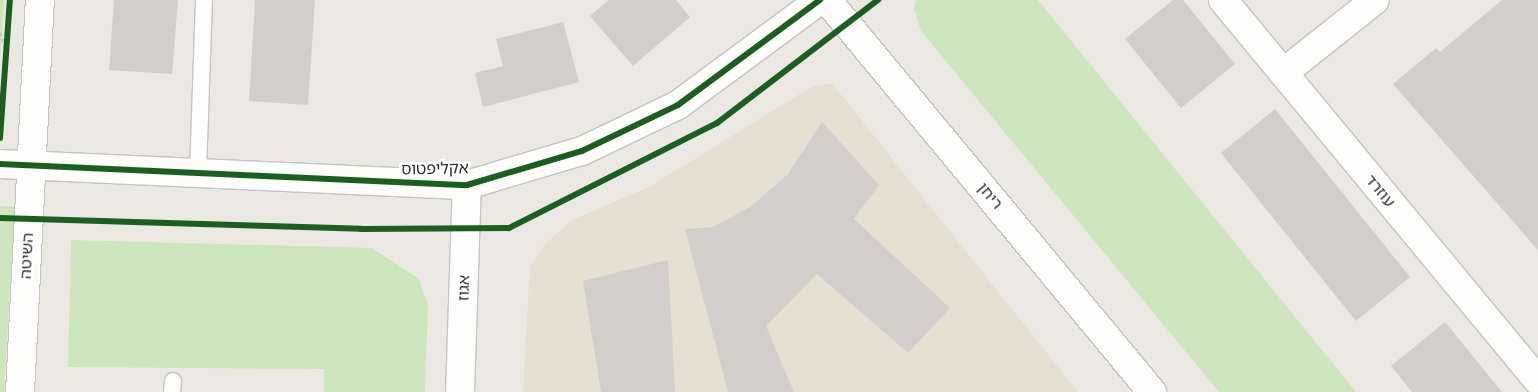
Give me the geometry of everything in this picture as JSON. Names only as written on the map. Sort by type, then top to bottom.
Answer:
[{"type":"street","name":"השיטה","points":[[20,392],[40,0]]},
{"type":"street","name":"אקליפטוס","points":[[0,164],[467,184],[582,150],[678,105],[820,0]]},
{"type":"street","name":"ריחן","points":[[827,0],[1152,392]]},
{"type":"street","name":"עוזרד","points":[[1223,0],[1538,381]]},
{"type":"street","points":[[1283,73],[1376,0]]},
{"type":"street","name":"אגוז","points":[[460,392],[467,184]]},
{"type":"lane","points":[[198,172],[204,0]]},
{"type":"path","points":[[7,51],[9,26]]},
{"type":"shaded area","points":[[832,83],[1078,392],[523,392],[530,267],[546,243],[572,220],[649,187],[813,86]]},
{"type":"green space","points":[[0,0],[4,0],[0,59]]},
{"type":"green space","points":[[917,0],[1038,0],[1356,392],[1219,392],[921,31],[914,8]]},
{"type":"green space","points":[[0,206],[15,207],[4,392],[0,392]]},
{"type":"green space","points":[[71,240],[372,248],[418,278],[428,304],[425,392],[324,392],[324,369],[68,367]]},
{"type":"building","points":[[114,0],[178,0],[172,74],[109,70]]},
{"type":"building","points":[[255,0],[315,0],[308,105],[249,101]]},
{"type":"building","points":[[609,0],[676,0],[690,17],[633,66],[590,16]]},
{"type":"building","points":[[1173,0],[1183,0],[1235,64],[1181,108],[1125,39]]},
{"type":"building","points":[[1502,0],[1538,0],[1538,250],[1393,84],[1436,48],[1440,52]]},
{"type":"building","points":[[563,22],[579,82],[483,107],[475,73],[503,66],[496,39]]},
{"type":"building","points":[[1275,109],[1410,277],[1356,321],[1221,153]]},
{"type":"building","points":[[822,122],[879,185],[854,219],[950,308],[908,353],[817,274],[766,326],[794,392],[728,392],[685,229],[713,227],[750,207],[787,175]]},
{"type":"building","points":[[668,260],[675,392],[601,392],[583,281]]},
{"type":"building","points":[[1445,322],[1502,392],[1412,392],[1391,366]]},
{"type":"cycle path","points":[[0,138],[10,0]]},
{"type":"cycle path","points":[[0,164],[467,185],[582,151],[678,105],[820,0]]},
{"type":"cycle path","points":[[0,218],[361,229],[509,228],[717,123],[878,0]]}]
